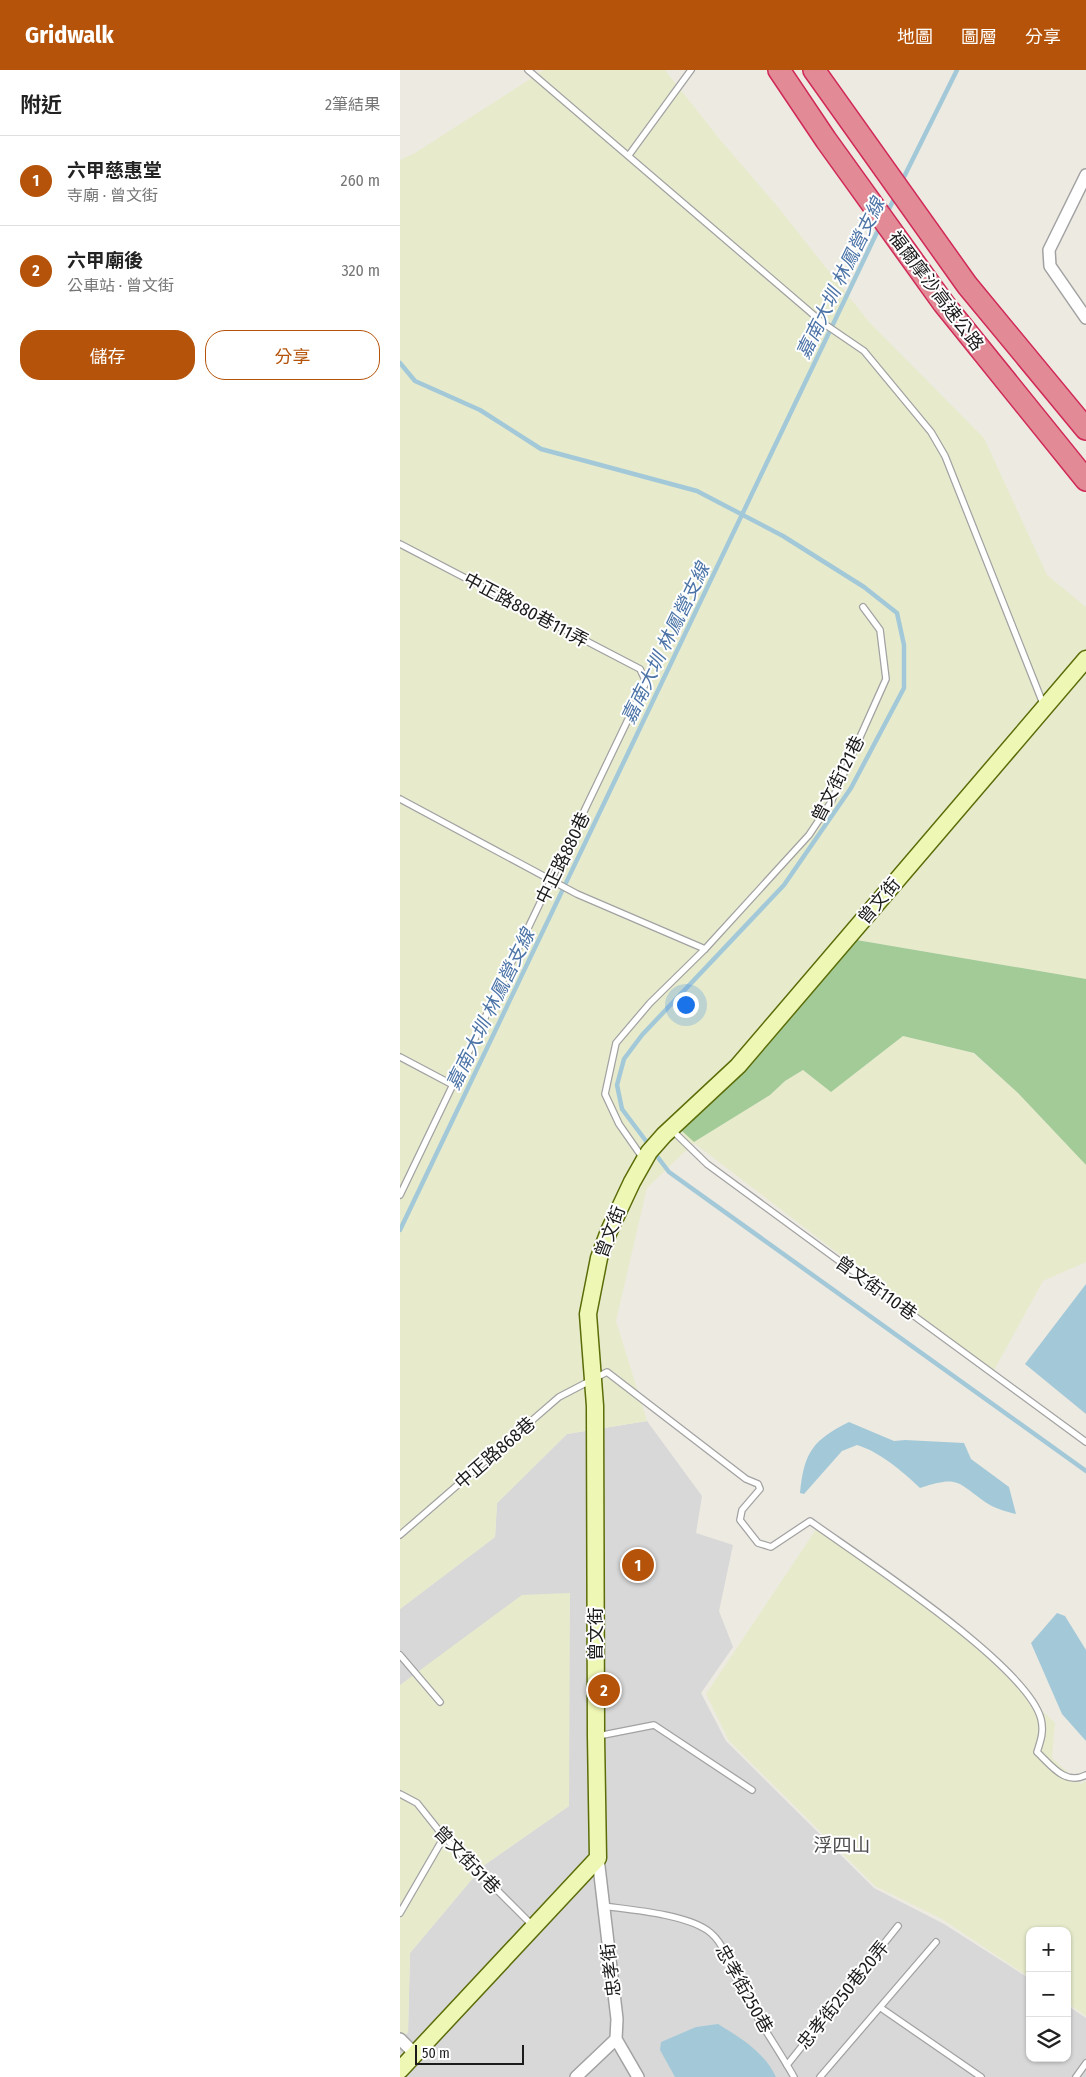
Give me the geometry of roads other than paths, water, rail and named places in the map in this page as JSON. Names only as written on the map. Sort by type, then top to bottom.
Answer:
[{"type":"highway","name":"福爾摩沙高速公路","points":[[779,70],[826,140],[944,304],[1086,480]]},
{"type":"highway","name":"福爾摩沙高速公路","points":[[814,70],[968,285],[1086,429]]},
{"type":"main road","name":"曾文街","points":[[598,1858],[594,1377],[588,1314],[599,1258],[608,1231],[649,1152],[738,1066],[1086,658]]},
{"type":"main road","points":[[400,2070],[598,1858]]},
{"type":"street","points":[[1086,175],[1049,250],[1048,256],[1050,266],[1086,318]]},
{"type":"street","name":"忠孝街","points":[[598,1858],[617,2018],[616,2039]]},
{"type":"street","points":[[400,2039],[415,2054]]},
{"type":"street","points":[[576,2077],[616,2039],[638,2077]]},
{"type":"lane","points":[[528,70],[823,323],[864,351],[931,432],[945,456],[1044,707]]},
{"type":"lane","points":[[629,155],[689,71]]},
{"type":"lane","name":"中正路880巷111弄","points":[[400,544],[640,669],[646,682]]},
{"type":"lane","name":"曾文街121巷","points":[[645,1161],[619,1124],[605,1094],[616,1043],[650,1003],[705,949],[808,835],[831,802],[886,679],[880,630],[863,607]]},
{"type":"lane","name":"中正路880巷","points":[[400,1195],[646,682]]},
{"type":"lane","points":[[400,799],[577,894],[705,949]]},
{"type":"lane","points":[[400,1057],[453,1085]]},
{"type":"lane","name":"曾文街110巷","points":[[668,1132],[707,1164],[1086,1442]]},
{"type":"lane","points":[[594,1377],[607,1372],[746,1479],[758,1484],[760,1489],[742,1510],[740,1520],[758,1544],[771,1547],[810,1521],[920,1599],[994,1657],[1027,1691],[1041,1717],[1043,1733],[1037,1752],[1065,1778],[1078,1779],[1086,1775]]},
{"type":"lane","name":"中正路868巷","points":[[400,1536],[560,1397],[594,1377]]},
{"type":"lane","points":[[400,1655],[440,1702]]},
{"type":"lane","points":[[596,1736],[654,1724],[752,1790]]},
{"type":"lane","name":"曾文街51巷","points":[[400,1794],[417,1803],[444,1837],[534,1928]]},
{"type":"lane","points":[[400,1913],[444,1837]]},
{"type":"lane","name":"忠孝街250巷","points":[[603,1906],[653,1913],[686,1921],[706,1929],[717,1939],[741,1988],[794,2077]]},
{"type":"lane","name":"忠孝街250巷20弄","points":[[787,2065],[898,1926]]},
{"type":"lane","points":[[820,2077],[936,1942]]},
{"type":"lane","points":[[881,2008],[981,2077]]},
{"type":"lane","points":[[1079,2076],[1086,2063]]},
{"type":"water","points":[[1086,1284],[1086,1414],[1025,1364]]},
{"type":"water","points":[[849,1422],[894,1441],[964,1443],[971,1459],[1009,1487],[1016,1514],[990,1505],[958,1483],[944,1482],[920,1488],[882,1457],[857,1445],[842,1451],[804,1494],[800,1493],[804,1467],[812,1449],[827,1435]]},
{"type":"water","points":[[1057,1613],[1065,1616],[1086,1650],[1086,1741],[1062,1714],[1031,1643]]},
{"type":"water","points":[[718,2024],[743,2040],[758,2053],[776,2077],[675,2077],[660,2050],[661,2042],[696,2027]]},
{"type":"waterway","name":"嘉南大圳 林鳳營支線","points":[[901,183],[957,70]]},
{"type":"waterway","name":"嘉南大圳 林鳳營支線","points":[[887,213],[896,195]]},
{"type":"waterway","name":"嘉南大圳 林鳳營支線","points":[[400,1230],[880,226]]},
{"type":"waterway","points":[[400,363],[415,381],[480,410],[541,449],[697,491],[783,536],[864,587],[897,613],[904,645],[904,688],[851,788],[784,885],[642,1035],[624,1059],[617,1085],[622,1109],[649,1145]]},
{"type":"waterway","points":[[653,1151],[669,1172],[1086,1471]]},
{"type":"place","name":"六甲慈惠堂","points":[[638,1565]]},
{"type":"place","name":"六甲廟後","points":[[604,1690]]},
{"type":"district","name":"浮四山","points":[[842,1845]]}]
